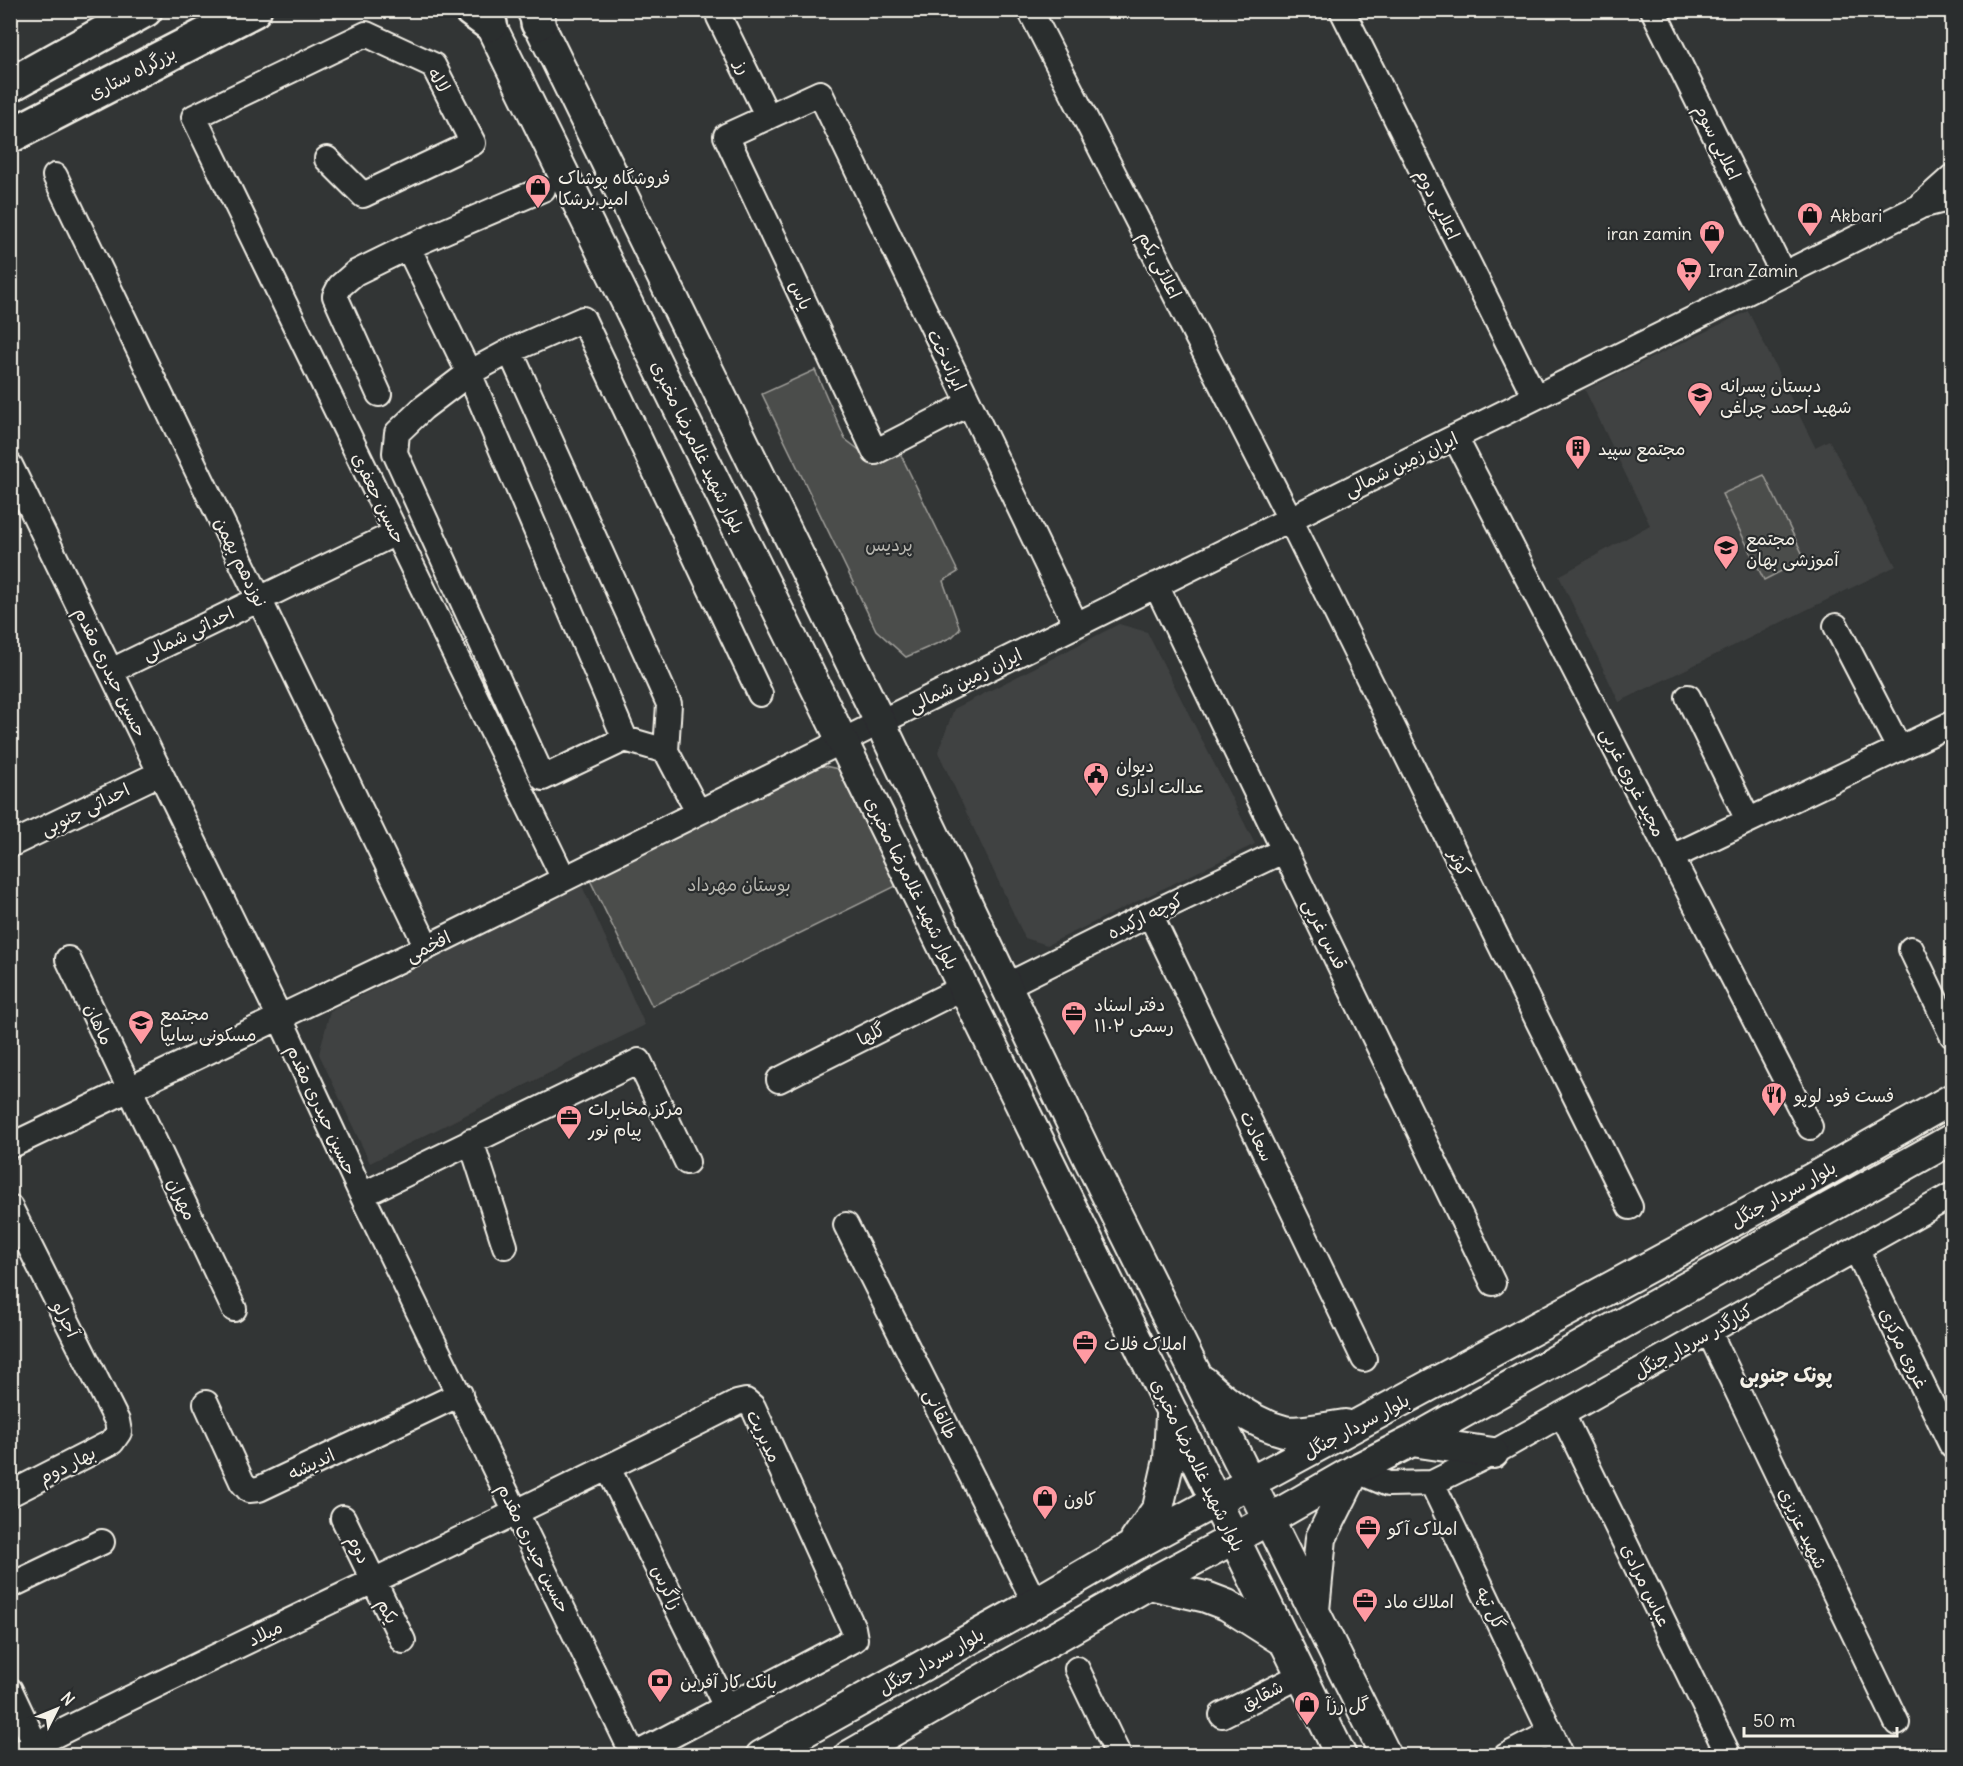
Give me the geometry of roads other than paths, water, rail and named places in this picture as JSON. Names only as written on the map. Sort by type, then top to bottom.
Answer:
[{"type":"highway","points":[[10,85],[145,10]]},
{"type":"highway","name":"بزرگراه ستاری","points":[[10,136],[254,10]]},
{"type":"main road","name":"بلوار شهید غلامرضا مخبری","points":[[481,15],[964,987],[1341,1755]]},
{"type":"main road","name":"بلوار شهید غلامرضا مخبری","points":[[536,15],[1195,1374],[1386,1755]]},
{"type":"main road","name":"بلوار سردار جنگل","points":[[761,1755],[1035,1604],[1131,1547],[1831,1168],[1953,1099]]},
{"type":"main road","name":"بلوار سردار جنگل","points":[[849,1755],[1149,1584],[1235,1539],[1355,1470],[1412,1441],[1953,1140]]},
{"type":"main road","points":[[1195,1374],[1226,1402],[1253,1419],[1285,1431],[1359,1424]]},
{"type":"main road","points":[[1131,1547],[1158,1508],[1170,1460],[1171,1409]]},
{"type":"main road","points":[[1412,1441],[1493,1453]]},
{"type":"main road","points":[[1314,1610],[1321,1538],[1355,1470]]},
{"type":"main road","points":[[1149,1584],[1206,1597],[1227,1605],[1285,1642]]},
{"type":"street","name":"اعلائی یکم","points":[[1030,10],[1290,519]]},
{"type":"street","name":"اعلایی دوم","points":[[1342,10],[1534,397]]},
{"type":"street","name":"اعلایی سوم","points":[[1653,10],[1783,274]]},
{"type":"street","name":"رز","points":[[719,17],[768,117]]},
{"type":"street","name":"لاله","points":[[194,117],[366,34],[434,64],[473,143],[363,195],[327,159]]},
{"type":"street","name":"یاس","points":[[820,93],[726,136],[875,452],[968,404]]},
{"type":"street","name":"ایراندخت","points":[[820,93],[1076,625]]},
{"type":"street","name":"حسین جعفری","points":[[194,117],[564,879]]},
{"type":"street","name":"نوزدهم بهمن","points":[[56,176],[427,947]]},
{"type":"street","name":"ایران زمین شمالی","points":[[1921,206],[1953,177]]},
{"type":"street","points":[[379,394],[335,296],[340,286],[355,273],[543,189]]},
{"type":"street","name":"ایران زمین شمالی","points":[[842,741],[1921,206],[1953,198]]},
{"type":"street","points":[[408,248],[469,373],[625,738]]},
{"type":"street","points":[[666,751],[625,738],[543,778],[395,453],[397,434],[423,408],[469,373],[510,351],[583,319],[760,694]]},
{"type":"street","points":[[510,351],[669,704],[666,751],[698,812]]},
{"type":"street","name":"مجید غروی غربی","points":[[1455,437],[1810,1127]]},
{"type":"street","name":"حسین حیدری مقدم","points":[[10,465],[280,1018],[362,1195],[634,1755]]},
{"type":"street","name":"کوثر","points":[[1290,519],[1630,1207]]},
{"type":"street","name":"احداثی شمالی","points":[[111,671],[396,533]]},
{"type":"street","name":"قدس غربی","points":[[1156,585],[1492,1283]]},
{"type":"street","points":[[1836,626],[1899,748]]},
{"type":"street","points":[[1688,698],[1748,820]]},
{"type":"street","points":[[1672,856],[1951,724]]},
{"type":"street","name":"افخمی","points":[[10,1146],[427,947],[842,741]]},
{"type":"street","name":"احداثی جنوبی","points":[[10,845],[160,772]]},
{"type":"street","name":"کوچه ارکیده","points":[[1006,986],[1285,850]]},
{"type":"street","name":"سعادت","points":[[1150,914],[1364,1359]]},
{"type":"street","points":[[1911,949],[1953,1035]]},
{"type":"street","name":"ماهان","points":[[68,959],[130,1090]]},
{"type":"street","name":"گلها","points":[[779,1080],[964,987]]},
{"type":"street","points":[[362,1195],[639,1061],[687,1162]]},
{"type":"street","name":"مهران","points":[[130,1090],[234,1309]]},
{"type":"street","points":[[471,1141],[505,1246]]},
{"type":"street","name":"کنارگذر سردار جنگل","points":[[1432,1483],[1493,1453],[1856,1249],[1951,1201]]},
{"type":"street","name":"آجرلو","points":[[10,1207],[117,1421],[119,1432]]},
{"type":"street","name":"طالقانی","points":[[846,1225],[1035,1604]]},
{"type":"street","name":"غروی مرکزی","points":[[1856,1249],[1953,1446]]},
{"type":"street","name":"شهید عزیزی","points":[[1709,1332],[1897,1723]]},
{"type":"street","name":"اندیشه","points":[[206,1402],[242,1482],[249,1490],[259,1489],[460,1394]]},
{"type":"street","name":"مدیریت","points":[[516,1511],[737,1403],[746,1401],[753,1407],[854,1628],[855,1639],[726,1707]]},
{"type":"street","name":"عباس مرادی","points":[[1562,1414],[1729,1755]]},
{"type":"street","name":"بهار دوم","points":[[10,1494],[112,1442],[119,1432]]},
{"type":"street","name":"زاگرس","points":[[608,1468],[726,1707]]},
{"type":"street","points":[[1355,1470],[1388,1484],[1432,1483]]},
{"type":"street","name":"گل تپه","points":[[1432,1483],[1562,1755]]},
{"type":"street","name":"میلاد","points":[[13,1755],[38,1750],[516,1511]]},
{"type":"street","name":"دوم","points":[[343,1518],[374,1581]]},
{"type":"street","points":[[10,1586],[102,1542]]},
{"type":"street","name":"یکم","points":[[374,1581],[403,1641]]},
{"type":"street","points":[[1077,1669],[1119,1755]]},
{"type":"street","name":"شقایق","points":[[1222,1715],[1302,1675]]},
{"type":"street","points":[[10,1690],[38,1750]]},
{"type":"street","points":[[634,1755],[726,1707]]},
{"type":"street","points":[[1506,1755],[1550,1733]]},
{"type":"place","name":"فروشگاه پوشاک امیر برشکا","points":[[538,210]]},
{"type":"place","name":"Akbari","points":[[1810,238]]},
{"type":"place","name":"iran zamin","points":[[1712,256]]},
{"type":"place","name":"Iran Zamin","points":[[1689,293]]},
{"type":"place","name":"دبستان پسرانه شهید احمد چراغی","points":[[1700,418]]},
{"type":"place","name":"مجتمع سپید","points":[[1578,471]]},
{"type":"place","name":"مجتمع آموزشی بهان","points":[[1726,571]]},
{"type":"place","name":"دیوان عدالت اداری","points":[[1096,798]]},
{"type":"place","name":"دفتر اسناد رسمی ۱۱۰۲","points":[[1074,1037]]},
{"type":"place","name":"مجتمع مسکونی سایپا","points":[[141,1046]]},
{"type":"place","name":"فست فود لوپو","points":[[1774,1118]]},
{"type":"place","name":"مرکز مخابرات پیام نور","points":[[569,1141]]},
{"type":"place","name":"املاک فلات","points":[[1085,1366]]},
{"type":"place","name":"کاون","points":[[1045,1521]]},
{"type":"place","name":"املاک آکو","points":[[1368,1551]]},
{"type":"place","name":"املاك ماد","points":[[1365,1624]]},
{"type":"place","name":"بانک کار آفرین","points":[[660,1704]]},
{"type":"place","name":"گل رزآ","points":[[1307,1727]]},
{"type":"district","name":"پونک جنوبی","points":[[1786,1374]]},
{"type":"park label","name":"پردیس","points":[[889,544]]},
{"type":"park label","name":"بوستان مهرداد","points":[[739,884]]}]
